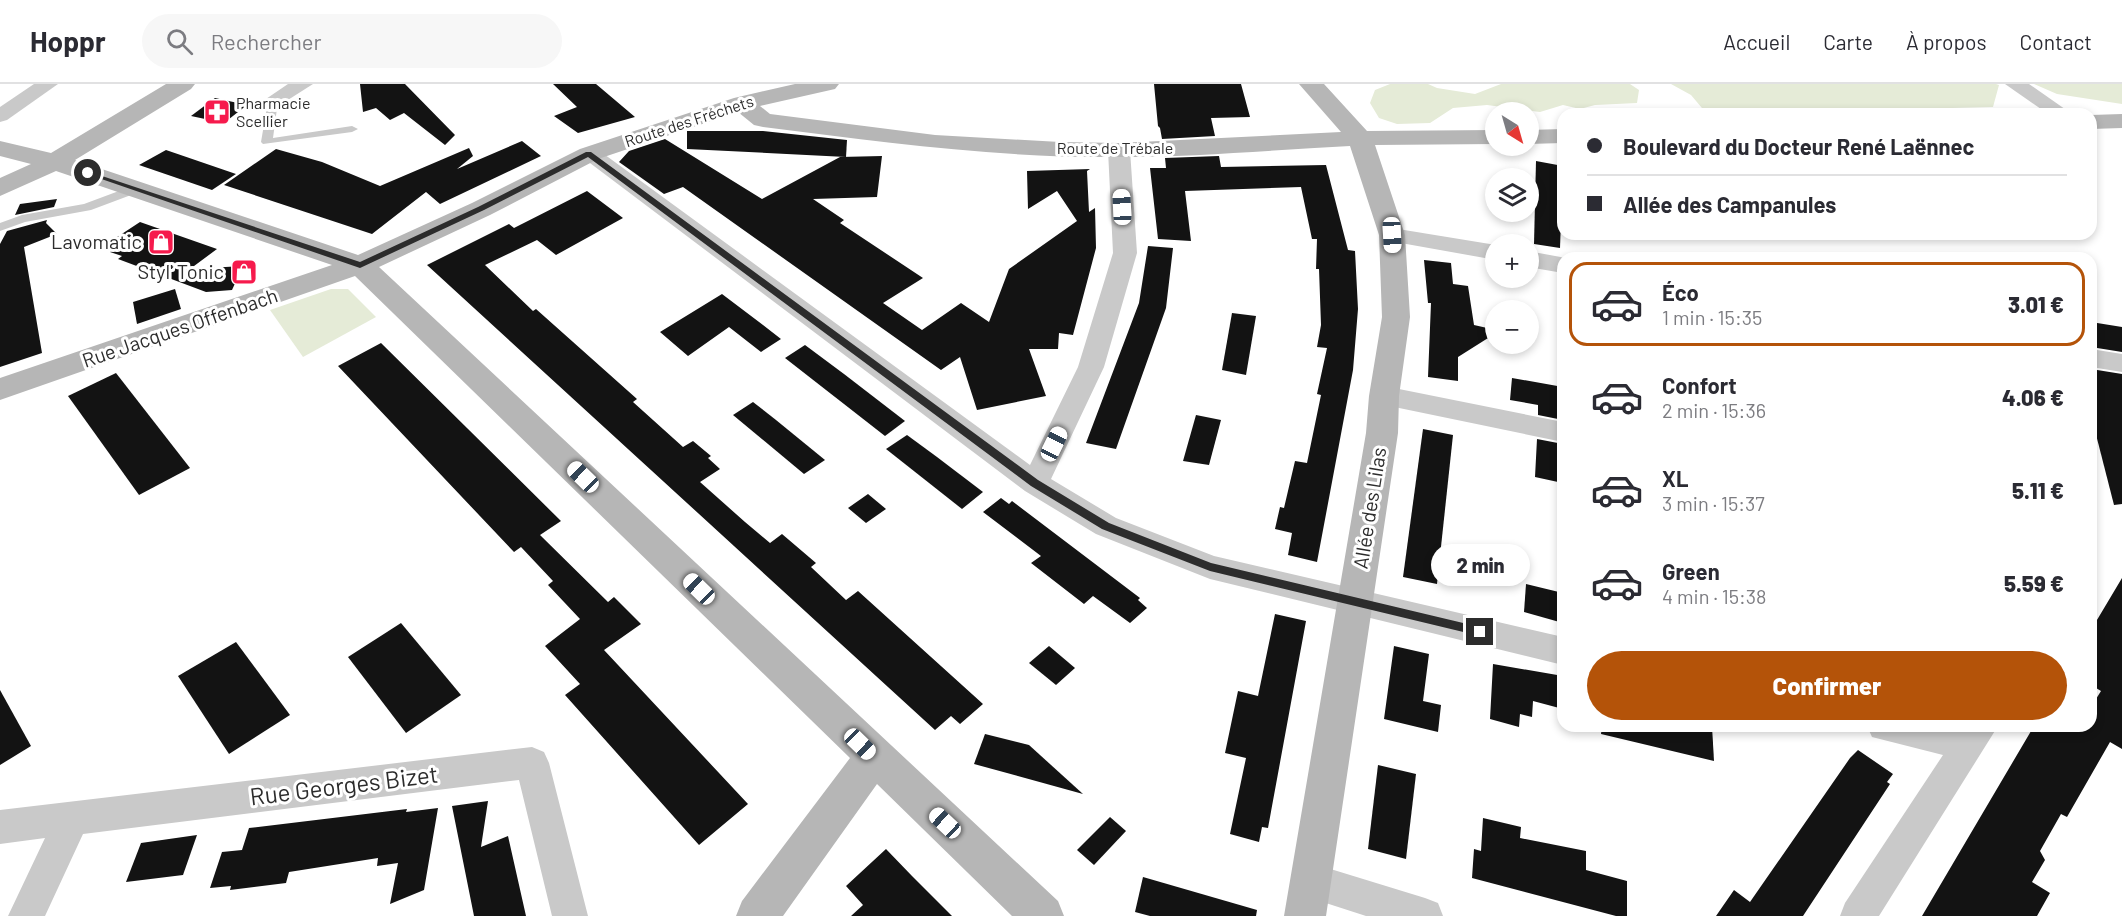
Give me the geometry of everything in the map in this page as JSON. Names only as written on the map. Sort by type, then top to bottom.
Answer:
[{"type":"street","points":[[0,116],[48,84]]},
{"type":"street","points":[[0,164],[30,155],[165,84]]},
{"type":"street","points":[[0,188],[55,162],[183,84]]},
{"type":"street","points":[[273,102],[303,84]]},
{"type":"street","name":"Route des Fréchets","points":[[360,266],[481,209],[589,154],[742,103],[827,84]]},
{"type":"street","points":[[1289,84],[1325,120],[1360,138]]},
{"type":"street","points":[[2024,86],[2054,108]]},
{"type":"street","name":"Route de Trébale","points":[[742,103],[763,120],[935,142],[1119,150],[1284,144],[1360,138],[1485,137]]},
{"type":"street","points":[[1284,144],[1310,106]]},
{"type":"street","points":[[2097,122],[2122,121]]},
{"type":"street","points":[[1539,137],[1557,136]]},
{"type":"street","name":"Allée des Lilas","points":[[1305,916],[1382,433],[1384,396],[1396,317],[1392,235],[1360,138]]},
{"type":"street","points":[[0,148],[55,162],[360,266],[383,284],[874,757],[1043,916]]},
{"type":"street","points":[[1035,483],[1091,367],[1125,253],[1119,150]]},
{"type":"street","points":[[589,154],[1035,483],[1106,526],[1210,567],[1557,650]]},
{"type":"street","points":[[1392,235],[1485,251]]},
{"type":"street","points":[[1539,261],[1557,264]]},
{"type":"street","name":"Rue Jacques Offenbach","points":[[0,389],[360,266]]},
{"type":"street","points":[[2097,359],[2122,363]]},
{"type":"street","points":[[1384,396],[1557,431]]},
{"type":"street","points":[[1858,916],[1976,736],[1939,732]]},
{"type":"street","points":[[757,916],[874,757]]},
{"type":"street","name":"Rue Georges Bizet","points":[[0,827],[532,763],[570,916]]},
{"type":"street","points":[[26,916],[72,819]]},
{"type":"street","points":[[1311,881],[1425,916]]},
{"type":"lane","points":[[273,102],[267,142],[352,129]]},
{"type":"lane","points":[[0,227],[22,219],[87,207],[135,189]]},
{"type":"green space","points":[[1390,84],[1428,84],[1437,88],[1475,94],[1501,84],[1630,84],[1639,90],[1637,103],[1595,105],[1584,108],[1563,105],[1540,112],[1539,102],[1485,102],[1485,105],[1453,108],[1430,123],[1397,124],[1379,118],[1370,103],[1375,90]]},
{"type":"green space","points":[[1671,84],[1999,85],[1993,107],[1702,108],[1691,95]]},
{"type":"green space","points":[[2034,84],[2122,84],[2122,104],[2057,94]]},
{"type":"green space","points":[[331,289],[348,289],[376,317],[303,357],[270,310]]},
{"type":"building","points":[[360,84],[405,84],[455,135],[445,145],[404,113],[390,120],[376,108],[363,112]]},
{"type":"building","points":[[553,84],[596,84],[635,117],[578,133],[554,116],[577,107]]},
{"type":"building","points":[[1154,84],[1241,84],[1250,117],[1211,118],[1215,136],[1162,139],[1158,126]]},
{"type":"building","points":[[215,98],[247,105],[224,123],[191,116]]},
{"type":"building","points":[[687,131],[763,131],[847,140],[846,157],[687,149]]},
{"type":"building","points":[[665,139],[762,199],[840,157],[882,156],[877,197],[813,199],[844,220],[840,223],[923,278],[883,303],[922,330],[961,303],[989,322],[1009,269],[1077,221],[1057,191],[1028,209],[1027,171],[1090,169],[1087,171],[1089,212],[1095,208],[1096,248],[1073,335],[1059,333],[1058,349],[1029,349],[1046,396],[977,410],[960,357],[941,370],[683,187],[664,194],[619,162],[629,151]]},
{"type":"building","points":[[522,141],[541,156],[440,204],[426,192],[372,234],[224,185],[276,149],[322,162],[380,186],[469,148],[473,156],[457,169]]},
{"type":"building","points":[[166,150],[236,174],[212,190],[139,165]]},
{"type":"building","points":[[1219,156],[1221,167],[1326,165],[1348,250],[1355,251],[1358,309],[1353,370],[1317,562],[1288,555],[1292,533],[1275,529],[1280,507],[1284,508],[1295,461],[1307,463],[1321,395],[1317,394],[1327,348],[1317,347],[1321,325],[1319,269],[1316,269],[1317,239],[1312,239],[1301,187],[1185,191],[1191,241],[1158,239],[1150,168],[1166,168],[1165,158]]},
{"type":"building","points":[[1536,161],[1557,165],[1557,240],[1560,240],[1560,248],[1539,245],[1539,234],[1534,234],[1535,222],[1539,222],[1539,168],[1536,168]]},
{"type":"building","points":[[587,191],[623,218],[556,255],[537,240],[485,265],[533,311],[536,309],[637,399],[633,402],[683,447],[693,441],[711,456],[708,458],[720,469],[700,482],[745,522],[770,543],[782,534],[816,563],[811,567],[846,600],[858,591],[983,704],[960,724],[951,716],[935,730],[427,265],[509,224],[514,228]]},
{"type":"building","points":[[57,199],[54,207],[15,215],[20,204]]},
{"type":"building","points":[[47,220],[46,223],[57,234],[24,247],[42,353],[0,367],[0,244],[7,231]]},
{"type":"building","points":[[140,222],[217,249],[190,269],[243,266],[232,290],[206,292],[118,259],[122,256],[110,252],[116,248],[105,245]]},
{"type":"building","points":[[1148,246],[1173,248],[1166,308],[1116,449],[1086,443],[1139,303]]},
{"type":"building","points":[[1424,260],[1451,263],[1453,284],[1468,286],[1474,325],[1485,328],[1485,340],[1458,357],[1458,381],[1428,377],[1431,303],[1428,303]]},
{"type":"building","points":[[175,289],[181,309],[137,324],[133,302]]},
{"type":"building","points":[[722,294],[781,339],[761,352],[729,327],[688,356],[660,332]]},
{"type":"building","points":[[1232,313],[1256,316],[1246,375],[1222,370]]},
{"type":"building","points":[[2097,323],[2122,327],[2122,352],[2097,348]]},
{"type":"building","points":[[381,343],[561,521],[540,535],[608,602],[614,597],[641,624],[604,650],[748,804],[699,845],[565,695],[580,684],[545,646],[580,619],[548,585],[553,581],[521,547],[514,552],[338,366]]},
{"type":"building","points":[[805,345],[905,421],[885,436],[785,358]]},
{"type":"building","points":[[2097,370],[2122,374],[2122,504],[2114,505],[2097,438]]},
{"type":"building","points":[[116,373],[190,468],[139,495],[68,396]]},
{"type":"building","points":[[1512,378],[1557,386],[1557,419],[1538,415],[1538,405],[1510,400]]},
{"type":"building","points":[[753,402],[825,460],[804,474],[733,415]]},
{"type":"building","points":[[1196,415],[1221,420],[1209,465],[1183,461]]},
{"type":"building","points":[[1423,429],[1453,435],[1437,584],[1403,577]]},
{"type":"building","points":[[907,435],[983,492],[962,509],[886,449]]},
{"type":"building","points":[[1537,439],[1557,443],[1557,482],[1535,477]]},
{"type":"building","points":[[868,494],[886,509],[866,523],[848,508]]},
{"type":"building","points":[[1001,498],[1009,504],[1012,501],[1140,598],[1138,600],[1147,608],[1130,623],[1093,596],[1084,604],[1031,563],[1041,556],[983,512]]},
{"type":"building","points":[[2122,578],[2122,749],[2110,742],[2067,817],[2061,814],[2040,851],[2045,860],[2032,882],[2050,893],[2037,916],[1922,916],[2030,732],[2097,732],[2097,697],[2101,691],[2097,689],[2097,620]]},
{"type":"building","points":[[1526,584],[1557,592],[1557,621],[1524,612]]},
{"type":"building","points":[[1275,614],[1306,621],[1268,828],[1262,827],[1259,842],[1230,834],[1246,758],[1225,753],[1238,691],[1258,696]]},
{"type":"building","points":[[401,623],[461,695],[406,733],[348,657]]},
{"type":"building","points":[[236,642],[290,715],[229,754],[178,676]]},
{"type":"building","points":[[1049,646],[1075,668],[1056,685],[1029,663]]},
{"type":"building","points":[[1394,646],[1429,654],[1423,701],[1441,705],[1438,732],[1384,719]]},
{"type":"building","points":[[1493,664],[1557,675],[1557,707],[1533,701],[1532,717],[1520,714],[1519,727],[1490,719]]},
{"type":"building","points":[[0,690],[31,746],[0,765]]},
{"type":"building","points":[[1601,732],[1712,732],[1714,761],[1601,734]]},
{"type":"building","points":[[985,734],[1029,745],[1083,794],[974,764]]},
{"type":"building","points":[[1858,750],[1893,774],[1887,782],[1890,784],[1803,916],[1716,916],[1734,890],[1750,902],[1850,758]]},
{"type":"building","points":[[1378,765],[1416,774],[1406,859],[1368,849]]},
{"type":"building","points":[[488,801],[481,847],[508,836],[526,916],[474,916],[452,806]]},
{"type":"building","points":[[438,808],[424,890],[390,904],[398,863],[377,866],[378,858],[289,872],[286,883],[230,890],[231,886],[210,888],[222,852],[242,850],[249,828],[407,809],[406,812]]},
{"type":"building","points":[[1110,817],[1126,831],[1094,865],[1077,850]]},
{"type":"building","points":[[1483,818],[1521,827],[1520,838],[1586,851],[1586,870],[1627,881],[1627,916],[1616,916],[1472,878],[1474,849],[1481,851]]},
{"type":"building","points":[[197,835],[183,875],[126,882],[141,843]]},
{"type":"building","points":[[886,849],[952,916],[851,916],[863,905],[846,886]]},
{"type":"building","points":[[1143,877],[1257,910],[1256,916],[1150,916],[1135,912]]},
{"type":"place","name":"Pharmacie Scellier","points":[[217,112]]},
{"type":"place","name":"Lavomatic","points":[[161,242]]},
{"type":"place","name":"Styl' Tonic","points":[[244,272]]},
{"type":"route","points":[[88,173],[323,251],[360,266],[481,209],[589,154],[1035,483],[1106,526],[1210,567],[1480,632]]}]
